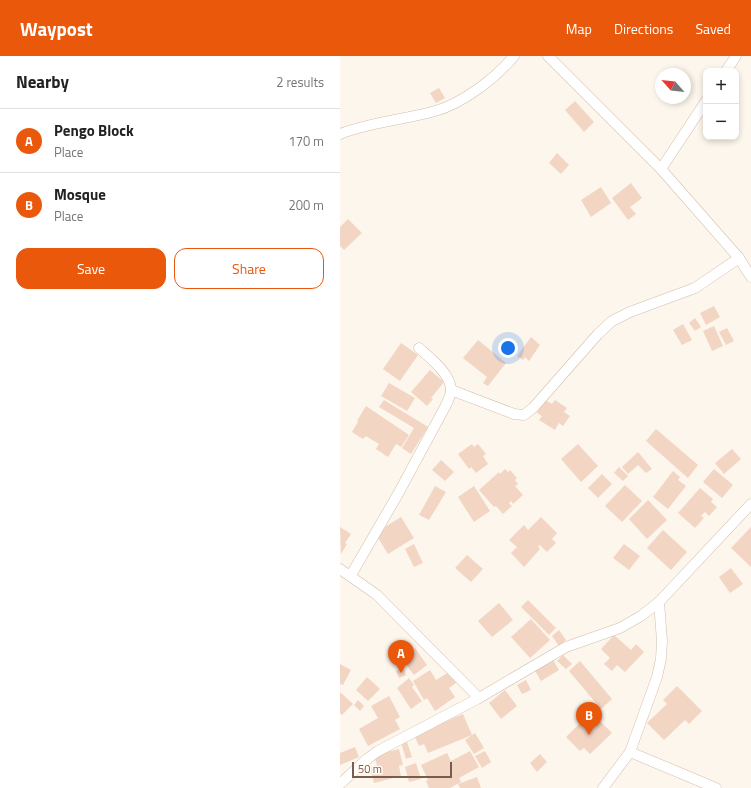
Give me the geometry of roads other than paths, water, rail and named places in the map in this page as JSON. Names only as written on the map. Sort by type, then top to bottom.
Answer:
[{"type":"street","points":[[340,134],[356,128],[436,111],[461,101],[481,86],[514,56]]},
{"type":"street","points":[[548,56],[661,169],[739,258],[751,277]]},
{"type":"street","points":[[728,68],[736,56]]},
{"type":"street","points":[[661,169],[704,104]]},
{"type":"street","points":[[451,390],[514,414],[524,415],[533,408],[612,320],[695,288],[739,258]]},
{"type":"street","points":[[351,575],[398,494],[446,405],[451,390],[448,378],[438,365],[419,348]]},
{"type":"street","points":[[340,784],[378,750],[479,698],[566,647],[620,628],[641,616],[659,602],[751,504]]},
{"type":"street","points":[[340,569],[351,575],[377,595],[479,698]]},
{"type":"street","points":[[602,788],[630,752],[657,677],[661,660],[662,641],[659,602]]},
{"type":"street","points":[[630,752],[716,788]]},
{"type":"place","name":"Pengo Block","points":[[401,673]]},
{"type":"place","name":"Mosque","points":[[589,735]]}]
